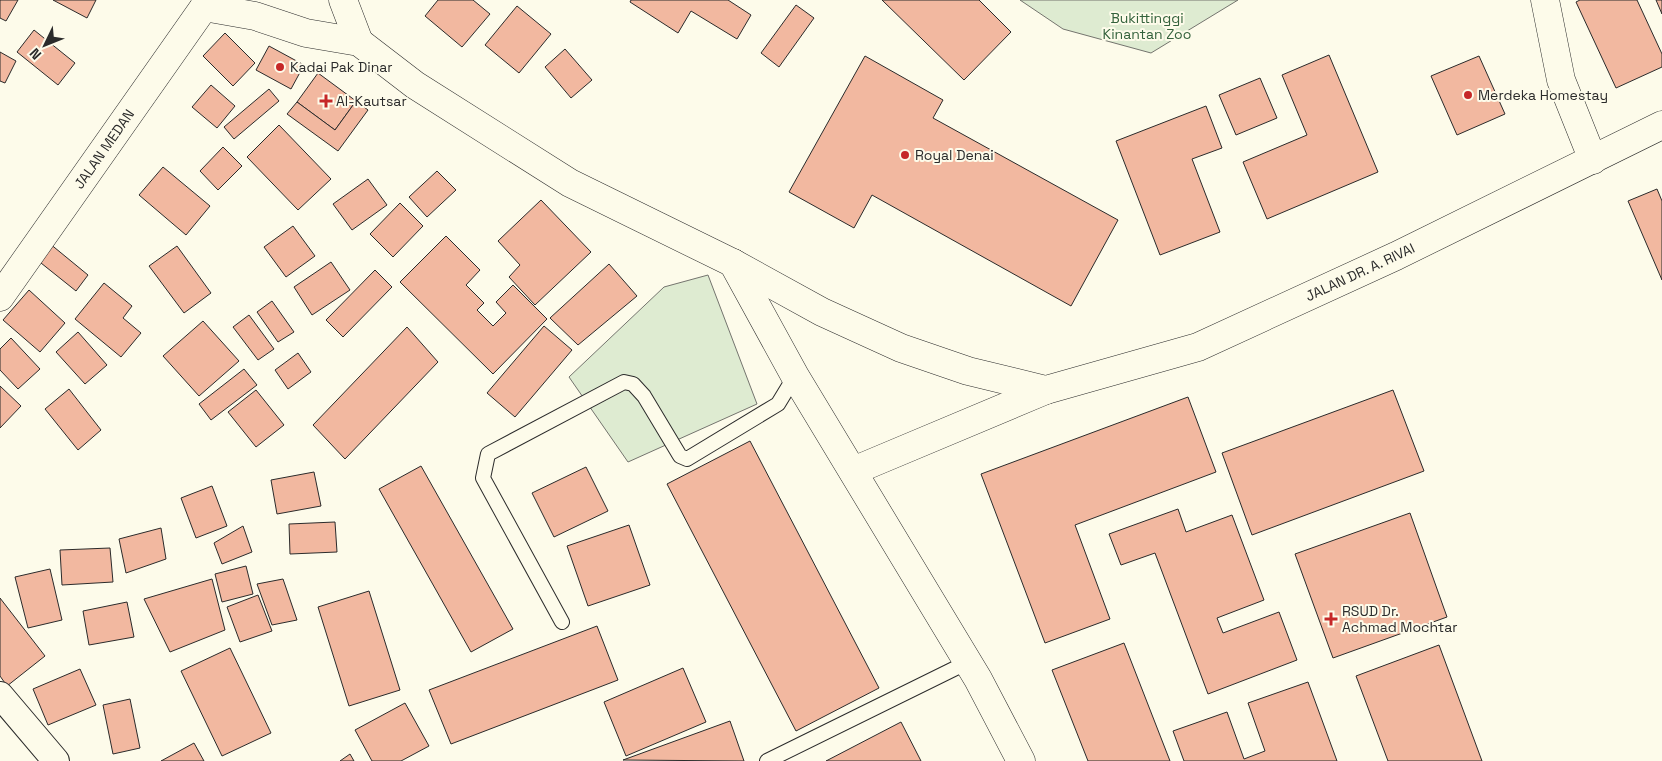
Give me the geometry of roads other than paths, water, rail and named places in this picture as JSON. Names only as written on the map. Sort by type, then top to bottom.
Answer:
[{"type":"main road","points":[[343,0],[359,42]]},
{"type":"main road","points":[[1545,0],[1561,80],[1593,160]]},
{"type":"main road","points":[[206,3],[255,16],[306,34],[359,42],[415,85],[570,183],[733,263],[822,312],[901,348],[968,371],[1046,390]]},
{"type":"main road","name":"JALAN MEDAN","points":[[0,297],[206,3]]},
{"type":"main road","name":"JALAN DR. A. RIVAI","points":[[853,471],[1046,390],[1198,347],[1396,256],[1662,125]]},
{"type":"main road","points":[[733,263],[795,376],[968,662],[1021,761]]},
{"type":"street","points":[[0,695],[56,761]]},
{"type":"lane","points":[[562,622],[483,478],[488,454],[624,382],[633,384],[644,396],[680,456],[687,459],[778,404],[795,376]]},
{"type":"lane","points":[[767,761],[968,662]]},
{"type":"place","name":"Kadai Pak Dinar","points":[[280,67]]},
{"type":"place","name":"Merdeka Homestay","points":[[1468,95]]},
{"type":"place","name":"Al-Kautsar","points":[[326,101]]},
{"type":"place","name":"Royal Denai","points":[[905,155]]},
{"type":"place","name":"RSUD Dr. Achmad Mochtar","points":[[1331,619]]},
{"type":"park label","name":"Bukittinggi Kinantan Zoo","points":[[1147,26]]}]
